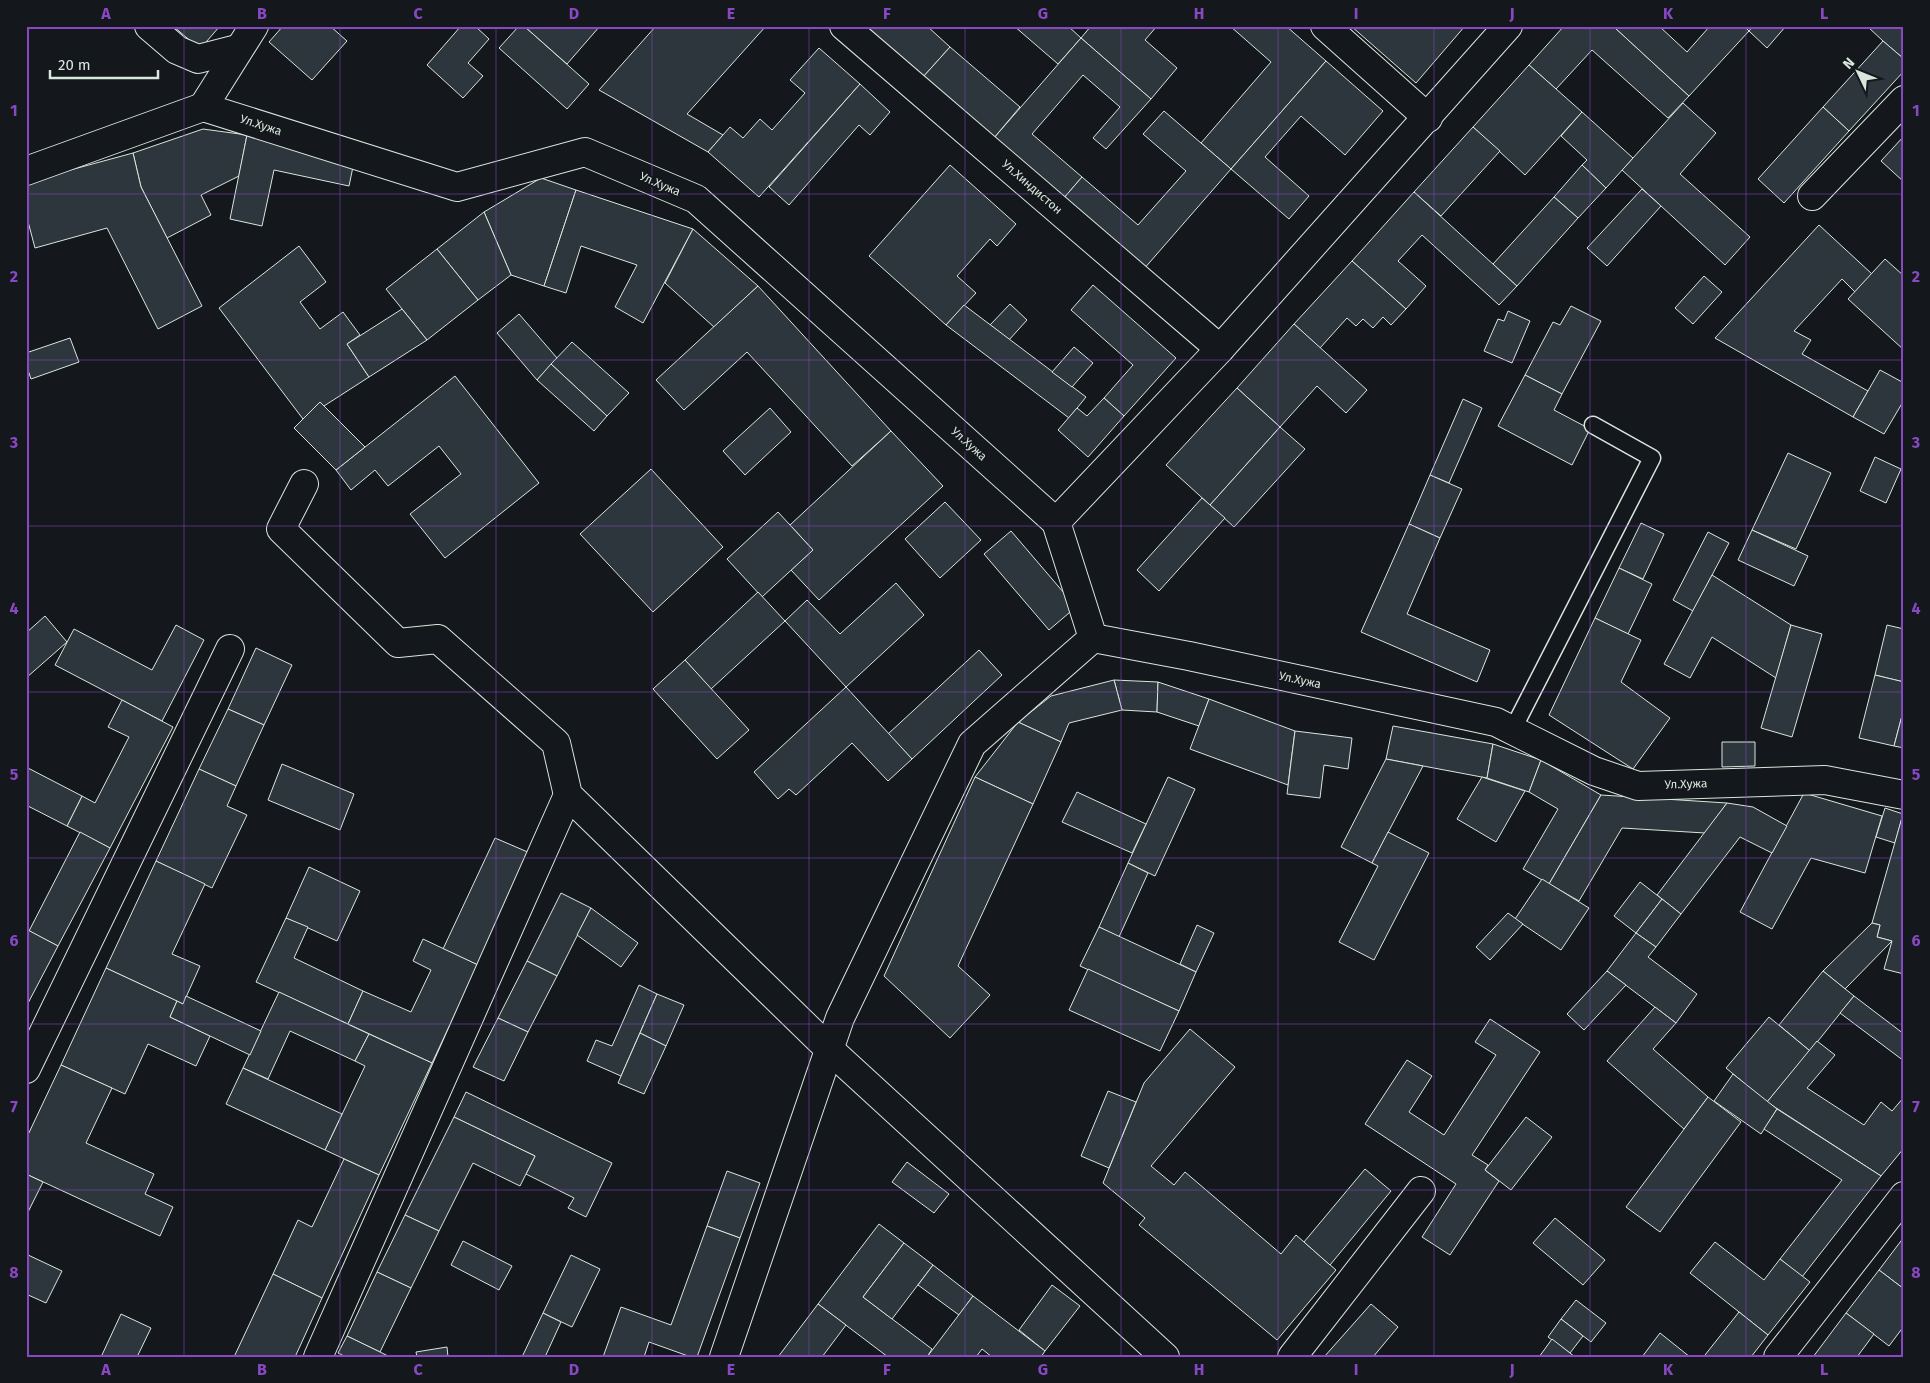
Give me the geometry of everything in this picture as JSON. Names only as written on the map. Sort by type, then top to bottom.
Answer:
[{"type":"street","points":[[149,26],[177,50],[198,59],[237,49]]},
{"type":"street","points":[[26,171],[202,106],[237,49],[254,26]]},
{"type":"street","name":"Ул.Хиндистон","points":[[844,26],[1220,349]]},
{"type":"street","points":[[1324,26],[1428,118]]},
{"type":"street","points":[[724,1357],[840,1018],[972,744],[1093,638],[1056,522],[1220,349],[1428,118],[1508,26]]},
{"type":"street","points":[[1812,196],[1904,100]]},
{"type":"street","name":"Ул.Хужа","points":[[202,106],[456,187],[584,152],[696,199],[1056,522]]},
{"type":"street","points":[[304,484],[281,529],[398,643],[438,640],[556,743],[568,795],[830,1049],[1165,1357]]},
{"type":"street","name":"Ул.Хужа","points":[[1093,638],[1189,656],[1496,722],[1594,771],[1638,786],[1826,780],[1904,795]]},
{"type":"street","points":[[26,1069],[230,649]]},
{"type":"street","points":[[318,1357],[568,795]]},
{"type":"street","points":[[1292,1357],[1421,1191]]},
{"type":"street","points":[[1778,1357],[1904,1196]]},
{"type":"lane","points":[[1513,729],[1652,458],[1593,425]]},
{"type":"building","points":[[173,26],[220,26],[200,49]]},
{"type":"building","points":[[283,26],[330,26],[347,41],[312,80],[269,42]]},
{"type":"building","points":[[461,26],[475,26],[489,39],[468,63],[483,76],[463,98],[427,65]]},
{"type":"building","points":[[519,26],[524,26],[589,84],[567,109],[499,48]]},
{"type":"building","points":[[524,26],[600,26],[567,64]]},
{"type":"building","points":[[656,26],[766,26],[687,114],[723,135],[708,152],[599,90]]},
{"type":"building","points":[[865,26],[927,26],[950,47],[923,77]]},
{"type":"building","points":[[1014,26],[1068,26],[1081,38],[1058,64]]},
{"type":"building","points":[[1091,26],[1157,26],[1145,40],[1177,68],[1151,99],[1081,38]]},
{"type":"building","points":[[1230,26],[1286,26],[1326,61],[1231,169],[1201,143],[1271,62]]},
{"type":"building","points":[[1351,26],[1402,28],[1465,26],[1416,83]]},
{"type":"building","points":[[1564,26],[1613,26],[1689,96],[1668,118],[1592,50],[1556,89],[1529,65]]},
{"type":"building","points":[[1613,26],[1659,26],[1687,52],[1710,26],[1744,26],[1749,31],[1689,96]]},
{"type":"building","points":[[1753,26],[1786,26],[1767,48],[1749,31]]},
{"type":"building","points":[[1867,26],[1904,26],[1904,59],[1883,41]]},
{"type":"building","points":[[1081,38],[1151,99],[1106,149],[1093,138],[1120,107],[1083,75],[1032,134],[1082,177],[1063,199],[993,139]]},
{"type":"building","points":[[1883,41],[1904,59],[1904,71],[1849,131],[1823,107]]},
{"type":"building","points":[[950,47],[1020,107],[993,139],[923,77]]},
{"type":"building","points":[[819,48],[860,84],[759,197],[708,152],[730,127],[743,138],[760,119],[772,130],[805,93],[790,80]]},
{"type":"building","points":[[1326,61],[1383,111],[1345,155],[1301,116],[1265,157],[1309,196],[1289,219],[1231,169]]},
{"type":"building","points":[[1529,65],[1582,112],[1525,175],[1473,127]]},
{"type":"building","points":[[860,84],[890,112],[870,135],[859,125],[789,205],[769,187]]},
{"type":"building","points":[[1683,103],[1716,133],[1680,174],[1750,237],[1725,265],[1622,170]]},
{"type":"building","points":[[1823,107],[1849,131],[1784,203],[1758,179]]},
{"type":"building","points":[[1164,111],[1231,169],[1143,270],[1063,199],[1082,177],[1138,225],[1186,171],[1143,134]]},
{"type":"building","points":[[1582,112],[1633,158],[1606,188],[1582,165],[1587,160],[1561,136]]},
{"type":"building","points":[[1473,127],[1500,151],[1441,216],[1414,192]]},
{"type":"building","points":[[203,129],[247,135],[239,176],[201,195],[211,215],[167,238],[141,187],[133,153]]},
{"type":"building","points":[[247,135],[355,157],[349,186],[274,170],[262,226],[230,219]]},
{"type":"building","points":[[1904,136],[1904,182],[1881,161]]},
{"type":"building","points":[[133,153],[141,187],[202,306],[158,329],[107,228],[35,248],[26,214],[26,182]]},
{"type":"building","points":[[950,165],[1016,224],[997,246],[990,239],[957,276],[976,293],[946,325],[869,256]]},
{"type":"building","points":[[1582,165],[1606,188],[1578,218],[1554,197]]},
{"type":"building","points":[[541,178],[576,190],[544,286],[511,275],[484,212]]},
{"type":"building","points":[[1642,189],[1661,206],[1607,266],[1587,248]]},
{"type":"building","points":[[576,190],[693,229],[643,323],[615,307],[637,265],[581,246],[566,293],[544,286]]},
{"type":"building","points":[[1414,192],[1517,286],[1499,305],[1422,235],[1398,261],[1426,286],[1406,309],[1352,261]]},
{"type":"building","points":[[1554,197],[1578,218],[1517,286],[1493,264]]},
{"type":"building","points":[[484,212],[511,275],[478,300],[437,249]]},
{"type":"building","points":[[1819,225],[1872,274],[1855,292],[1842,279],[1794,331],[1811,340],[1802,354],[1868,391],[1853,417],[1715,338]]},
{"type":"building","points":[[693,229],[758,286],[714,327],[665,283]]},
{"type":"building","points":[[299,246],[326,282],[300,302],[320,329],[343,312],[360,335],[347,344],[369,377],[324,406],[320,402],[303,419],[219,308]]},
{"type":"building","points":[[437,249],[478,300],[427,340],[386,289]]},
{"type":"building","points":[[1885,259],[1904,276],[1904,350],[1848,299]]},
{"type":"building","points":[[1352,261],[1406,309],[1391,325],[1383,317],[1373,328],[1363,319],[1356,326],[1347,318],[1320,348],[1294,324]]},
{"type":"building","points":[[1704,276],[1722,292],[1693,324],[1675,308]]},
{"type":"building","points":[[1093,285],[1176,358],[1124,416],[1104,398],[1133,365],[1071,310]]},
{"type":"building","points":[[758,286],[891,431],[852,466],[747,352],[684,410],[656,380]]},
{"type":"building","points":[[1010,304],[1027,320],[1009,340],[990,325]]},
{"type":"building","points":[[964,305],[1086,397],[1069,418],[946,325]]},
{"type":"building","points":[[1571,306],[1601,321],[1562,394],[1525,375],[1553,322],[1560,325]]},
{"type":"building","points":[[402,309],[427,340],[369,377],[347,344]]},
{"type":"building","points":[[1508,311],[1530,321],[1512,363],[1484,351],[1498,319],[1504,321]]},
{"type":"building","points":[[519,314],[557,358],[537,380],[497,333]]},
{"type":"building","points":[[1294,324],[1367,390],[1346,413],[1317,386],[1280,427],[1237,388]]},
{"type":"building","points":[[70,338],[79,362],[31,379],[26,364],[26,353]]},
{"type":"building","points":[[572,342],[629,393],[607,416],[551,364]]},
{"type":"building","points":[[1074,347],[1093,363],[1072,387],[1052,372]]},
{"type":"building","points":[[551,364],[607,416],[594,431],[537,380]]},
{"type":"building","points":[[1880,370],[1904,383],[1904,400],[1884,434],[1853,417]]},
{"type":"building","points":[[1525,375],[1562,394],[1554,410],[1590,429],[1572,465],[1498,426]]},
{"type":"building","points":[[455,376],[539,483],[445,558],[410,514],[461,474],[439,446],[388,486],[375,470],[351,490],[336,470]]},
{"type":"building","points":[[1237,388],[1280,427],[1210,505],[1166,465]]},
{"type":"building","points":[[1104,398],[1124,416],[1088,457],[1058,430],[1077,408],[1087,416]]},
{"type":"building","points":[[1463,399],[1482,408],[1449,483],[1430,475]]},
{"type":"building","points":[[320,402],[365,447],[336,470],[294,428]]},
{"type":"building","points":[[770,408],[791,432],[745,475],[723,451]]},
{"type":"building","points":[[1280,427],[1305,449],[1234,527],[1210,505]]},
{"type":"building","points":[[891,431],[943,486],[819,600],[791,570],[813,550],[790,525]]},
{"type":"building","points":[[1788,453],[1831,473],[1796,549],[1752,530]]},
{"type":"building","points":[[1875,457],[1901,469],[1886,503],[1860,491]]},
{"type":"building","points":[[651,469],[723,547],[653,612],[580,534]]},
{"type":"building","points":[[1430,475],[1462,489],[1440,538],[1409,524]]},
{"type":"building","points":[[1202,498],[1225,518],[1159,591],[1137,570]]},
{"type":"building","points":[[945,502],[981,540],[940,578],[905,539]]},
{"type":"building","points":[[778,512],[813,550],[762,597],[727,559]]},
{"type":"building","points":[[1641,523],[1664,534],[1643,579],[1619,568]]},
{"type":"building","points":[[1409,524],[1440,538],[1407,614],[1490,650],[1477,682],[1361,632]]},
{"type":"building","points":[[1752,530],[1808,556],[1794,586],[1738,560]]},
{"type":"building","points":[[1011,531],[1076,607],[1049,630],[984,554]]},
{"type":"building","points":[[1708,532],[1729,543],[1693,611],[1673,600]]},
{"type":"building","points":[[1619,568],[1652,584],[1628,634],[1595,618]]},
{"type":"building","points":[[1712,575],[1791,625],[1776,678],[1712,637],[1690,678],[1664,664]]},
{"type":"building","points":[[896,583],[924,615],[846,687],[785,621],[807,600],[840,634]]},
{"type":"building","points":[[758,592],[785,621],[711,689],[685,660]]},
{"type":"building","points":[[45,616],[67,642],[26,678],[26,633]]},
{"type":"building","points":[[1595,618],[1641,640],[1621,682],[1670,718],[1633,769],[1549,715]]},
{"type":"building","points":[[176,625],[204,640],[162,721],[55,665],[74,629],[152,670]]},
{"type":"building","points":[[1791,625],[1822,634],[1792,737],[1761,728]]},
{"type":"building","points":[[1887,625],[1904,629],[1904,682],[1875,675]]},
{"type":"building","points":[[256,648],[292,665],[264,725],[228,709]]},
{"type":"building","points":[[979,650],[1002,675],[912,759],[888,734]]},
{"type":"building","points":[[685,660],[749,730],[717,759],[653,689]]},
{"type":"building","points":[[1875,675],[1904,682],[1904,708],[1894,746],[1859,738]]},
{"type":"building","points":[[1114,680],[1158,682],[1157,712],[1122,710]]},
{"type":"building","points":[[1114,680],[1122,710],[1069,723],[1061,742],[1018,722],[1051,696]]},
{"type":"building","points":[[1158,682],[1209,699],[1199,726],[1157,712]]},
{"type":"building","points":[[846,687],[912,759],[888,781],[852,743],[796,795],[789,789],[778,799],[754,772]]},
{"type":"building","points":[[1209,699],[1295,731],[1288,785],[1190,749]]},
{"type":"building","points":[[122,700],[173,727],[110,848],[67,826],[82,796],[95,803],[129,737],[108,727]]},
{"type":"building","points":[[1904,708],[1904,748],[1894,746]]},
{"type":"building","points":[[228,709],[264,725],[236,786],[199,769]]},
{"type":"building","points":[[1018,722],[1061,742],[1033,804],[975,777]]},
{"type":"building","points":[[1393,726],[1493,744],[1487,778],[1386,759]]},
{"type":"building","points":[[1295,731],[1352,738],[1348,769],[1324,765],[1320,798],[1287,794]]},
{"type":"building","points":[[1722,742],[1755,742],[1755,766],[1722,767]]},
{"type":"building","points":[[1493,744],[1541,760],[1529,792],[1487,778]]},
{"type":"building","points":[[1386,759],[1423,766],[1372,863],[1341,847]]},
{"type":"building","points":[[1541,760],[1601,795],[1549,884],[1523,869],[1558,809],[1529,792]]},
{"type":"building","points":[[282,764],[354,794],[340,830],[268,800]]},
{"type":"building","points":[[26,767],[82,796],[67,826],[26,805]]},
{"type":"building","points":[[199,769],[236,786],[227,806],[247,815],[212,888],[156,861]]},
{"type":"building","points":[[975,777],[1033,804],[958,966],[990,995],[950,1038],[884,976]]},
{"type":"building","points":[[1168,777],[1195,789],[1155,876],[1128,863]]},
{"type":"building","points":[[1482,777],[1525,791],[1496,842],[1457,819]]},
{"type":"building","points":[[1077,792],[1146,824],[1132,853],[1062,822]]},
{"type":"building","points":[[1804,793],[1882,816],[1865,873],[1811,858],[1772,929],[1740,912]]},
{"type":"building","points":[[1601,795],[1727,803],[1705,833],[1622,828],[1579,901],[1549,884]]},
{"type":"building","points":[[1727,803],[1753,807],[1787,826],[1772,853],[1740,837],[1681,914],[1657,895]]},
{"type":"building","points":[[1885,808],[1903,814],[1895,843],[1876,837]]},
{"type":"building","points":[[1903,814],[1904,974],[1884,969],[1892,941],[1877,937],[1880,925],[1872,923]]},
{"type":"building","points":[[80,832],[110,848],[58,946],[29,931]]},
{"type":"building","points":[[1388,832],[1429,853],[1374,960],[1339,942],[1378,866],[1372,863]]},
{"type":"building","points":[[495,838],[530,853],[478,965],[443,949]]},
{"type":"building","points":[[156,861],[205,884],[172,954],[200,966],[183,1004],[106,968]]},
{"type":"building","points":[[1128,863],[1148,873],[1119,937],[1099,927]]},
{"type":"building","points":[[309,867],[360,891],[337,941],[286,918]]},
{"type":"building","points":[[1542,879],[1589,908],[1561,950],[1515,919]]},
{"type":"building","points":[[1640,882],[1662,899],[1636,933],[1614,916]]},
{"type":"building","points":[[561,893],[591,908],[557,976],[527,961]]},
{"type":"building","points":[[1662,899],[1681,914],[1656,947],[1636,933]]},
{"type":"building","points":[[591,908],[638,943],[621,967],[577,935]]},
{"type":"building","points":[[1508,913],[1523,924],[1490,960],[1476,947]]},
{"type":"building","points":[[286,918],[308,927],[294,958],[363,991],[348,1024],[256,982]]},
{"type":"building","points":[[1872,923],[1880,925],[1877,937],[1892,941],[1845,989],[1823,971]]},
{"type":"building","points":[[1197,925],[1214,933],[1196,972],[1180,964]]},
{"type":"building","points":[[1099,927],[1196,972],[1179,1011],[1080,966]]},
{"type":"building","points":[[26,929],[58,946],[26,1007]]},
{"type":"building","points":[[1636,933],[1656,947],[1648,957],[1697,994],[1676,1023],[1607,971]]},
{"type":"building","points":[[423,939],[478,965],[432,1063],[348,1024],[363,991],[411,1012],[431,970],[413,961]]},
{"type":"building","points":[[527,961],[557,976],[528,1032],[498,1018]]},
{"type":"building","points":[[106,968],[177,1001],[170,1017],[210,1036],[196,1066],[148,1044],[125,1094],[61,1065]]},
{"type":"building","points":[[1088,969],[1179,1011],[1160,1051],[1069,1010]]},
{"type":"building","points":[[1607,971],[1626,985],[1584,1030],[1567,1014]]},
{"type":"building","points":[[1823,971],[1854,996],[1810,1051],[1779,1025]]},
{"type":"building","points":[[639,985],[657,994],[621,1076],[587,1061],[596,1040],[612,1046]]},
{"type":"building","points":[[279,992],[369,1034],[355,1061],[290,1031],[268,1079],[243,1068]]},
{"type":"building","points":[[657,994],[684,1005],[666,1046],[640,1033]]},
{"type":"building","points":[[186,996],[261,1031],[250,1055],[170,1017],[177,1001],[183,1004]]},
{"type":"building","points":[[1854,996],[1904,1034],[1904,1061],[1840,1013]]},
{"type":"building","points":[[1655,1007],[1676,1023],[1653,1049],[1708,1097],[1684,1129],[1607,1061]]},
{"type":"building","points":[[1769,1017],[1810,1051],[1767,1102],[1726,1068]]},
{"type":"building","points":[[498,1018],[528,1032],[504,1081],[473,1067]]},
{"type":"building","points":[[1490,1019],[1540,1052],[1472,1155],[1488,1165],[1485,1170],[1499,1181],[1450,1255],[1422,1237],[1456,1184],[1365,1124],[1407,1060],[1432,1076],[1409,1112],[1444,1135],[1496,1055],[1475,1042]]},
{"type":"building","points":[[1190,1029],[1235,1067],[1151,1166],[1174,1185],[1185,1172],[1281,1254],[1296,1235],[1336,1270],[1277,1340],[1139,1225],[1145,1218],[1103,1183],[1144,1083]]},
{"type":"building","points":[[640,1033],[666,1046],[644,1094],[618,1083]]},
{"type":"building","points":[[369,1034],[432,1063],[379,1175],[325,1150],[365,1066],[355,1061]]},
{"type":"building","points":[[1817,1041],[1835,1055],[1807,1088],[1864,1125],[1881,1102],[1892,1111],[1904,1097],[1904,1148],[1881,1176],[1767,1102]]},
{"type":"building","points":[[61,1065],[112,1088],[86,1143],[154,1174],[145,1194],[173,1207],[160,1236],[26,1174],[26,1139]]},
{"type":"building","points":[[243,1068],[342,1114],[325,1150],[226,1104]]},
{"type":"building","points":[[1733,1074],[1777,1109],[1761,1134],[1714,1101]]},
{"type":"building","points":[[1108,1091],[1136,1102],[1109,1168],[1081,1156]]},
{"type":"building","points":[[466,1092],[612,1163],[586,1217],[568,1208],[574,1198],[526,1174],[535,1156],[454,1117]]},
{"type":"building","points":[[1708,1097],[1741,1122],[1660,1232],[1626,1207]]},
{"type":"building","points":[[1777,1109],[1881,1176],[1802,1277],[1780,1259],[1842,1180],[1764,1129]]},
{"type":"building","points":[[454,1117],[535,1156],[520,1186],[473,1163],[439,1231],[405,1215]]},
{"type":"building","points":[[1526,1117],[1552,1137],[1511,1190],[1485,1170]]},
{"type":"building","points":[[344,1159],[379,1175],[322,1298],[273,1274],[298,1220],[312,1227]]},
{"type":"building","points":[[907,1162],[949,1194],[934,1213],[892,1182]]},
{"type":"building","points":[[1365,1169],[1391,1191],[1330,1265],[1304,1242]]},
{"type":"building","points":[[727,1171],[760,1183],[740,1238],[707,1226]]},
{"type":"building","points":[[26,1174],[43,1182],[26,1216]]},
{"type":"building","points":[[405,1215],[439,1231],[411,1288],[377,1272]]},
{"type":"building","points":[[1555,1218],[1605,1260],[1583,1285],[1533,1243]]},
{"type":"building","points":[[879,1224],[904,1243],[863,1297],[932,1349],[927,1357],[888,1357],[818,1304]]},
{"type":"building","points":[[707,1226],[740,1238],[697,1357],[691,1357],[649,1342],[644,1357],[603,1357],[621,1307],[671,1325]]},
{"type":"building","points":[[1904,1237],[1904,1289],[1879,1270]]},
{"type":"building","points":[[463,1241],[512,1266],[499,1290],[451,1265]]},
{"type":"building","points":[[1715,1242],[1764,1280],[1780,1259],[1810,1282],[1768,1335],[1690,1273]]},
{"type":"building","points":[[904,1243],[933,1265],[892,1319],[863,1297]]},
{"type":"building","points":[[26,1254],[62,1271],[46,1303],[26,1294]]},
{"type":"building","points":[[571,1255],[600,1269],[572,1327],[543,1313]]},
{"type":"building","points":[[933,1265],[973,1296],[959,1315],[918,1285]]},
{"type":"building","points":[[1879,1270],[1904,1289],[1904,1326],[1889,1346],[1846,1313]]},
{"type":"building","points":[[377,1272],[411,1288],[380,1352],[347,1336]]},
{"type":"building","points":[[273,1274],[322,1298],[295,1357],[234,1357]]},
{"type":"building","points":[[1052,1285],[1080,1306],[1045,1351],[1019,1330]]},
{"type":"building","points":[[973,1296],[1045,1351],[1041,1357],[992,1357],[982,1349],[976,1357],[927,1357]]},
{"type":"building","points":[[1576,1300],[1606,1323],[1591,1342],[1561,1319]]},
{"type":"building","points":[[818,1304],[846,1325],[822,1357],[778,1357]]},
{"type":"building","points":[[1371,1304],[1398,1327],[1373,1357],[1324,1357]]},
{"type":"building","points":[[1739,1312],[1768,1335],[1751,1357],[1706,1357],[1705,1355]]},
{"type":"building","points":[[543,1313],[561,1322],[545,1357],[522,1357]]},
{"type":"building","points":[[1846,1313],[1874,1334],[1857,1357],[1813,1357]]},
{"type":"building","points":[[121,1314],[151,1328],[137,1357],[101,1357]]},
{"type":"building","points":[[1561,1319],[1583,1336],[1570,1353],[1548,1337]]},
{"type":"building","points":[[1660,1333],[1690,1357],[1642,1357]]},
{"type":"building","points":[[347,1336],[390,1357],[346,1357],[338,1353]]},
{"type":"building","points":[[1552,1339],[1570,1353],[1575,1357],[1539,1357]]},
{"type":"building","points":[[447,1347],[448,1357],[417,1357],[416,1352]]}]
